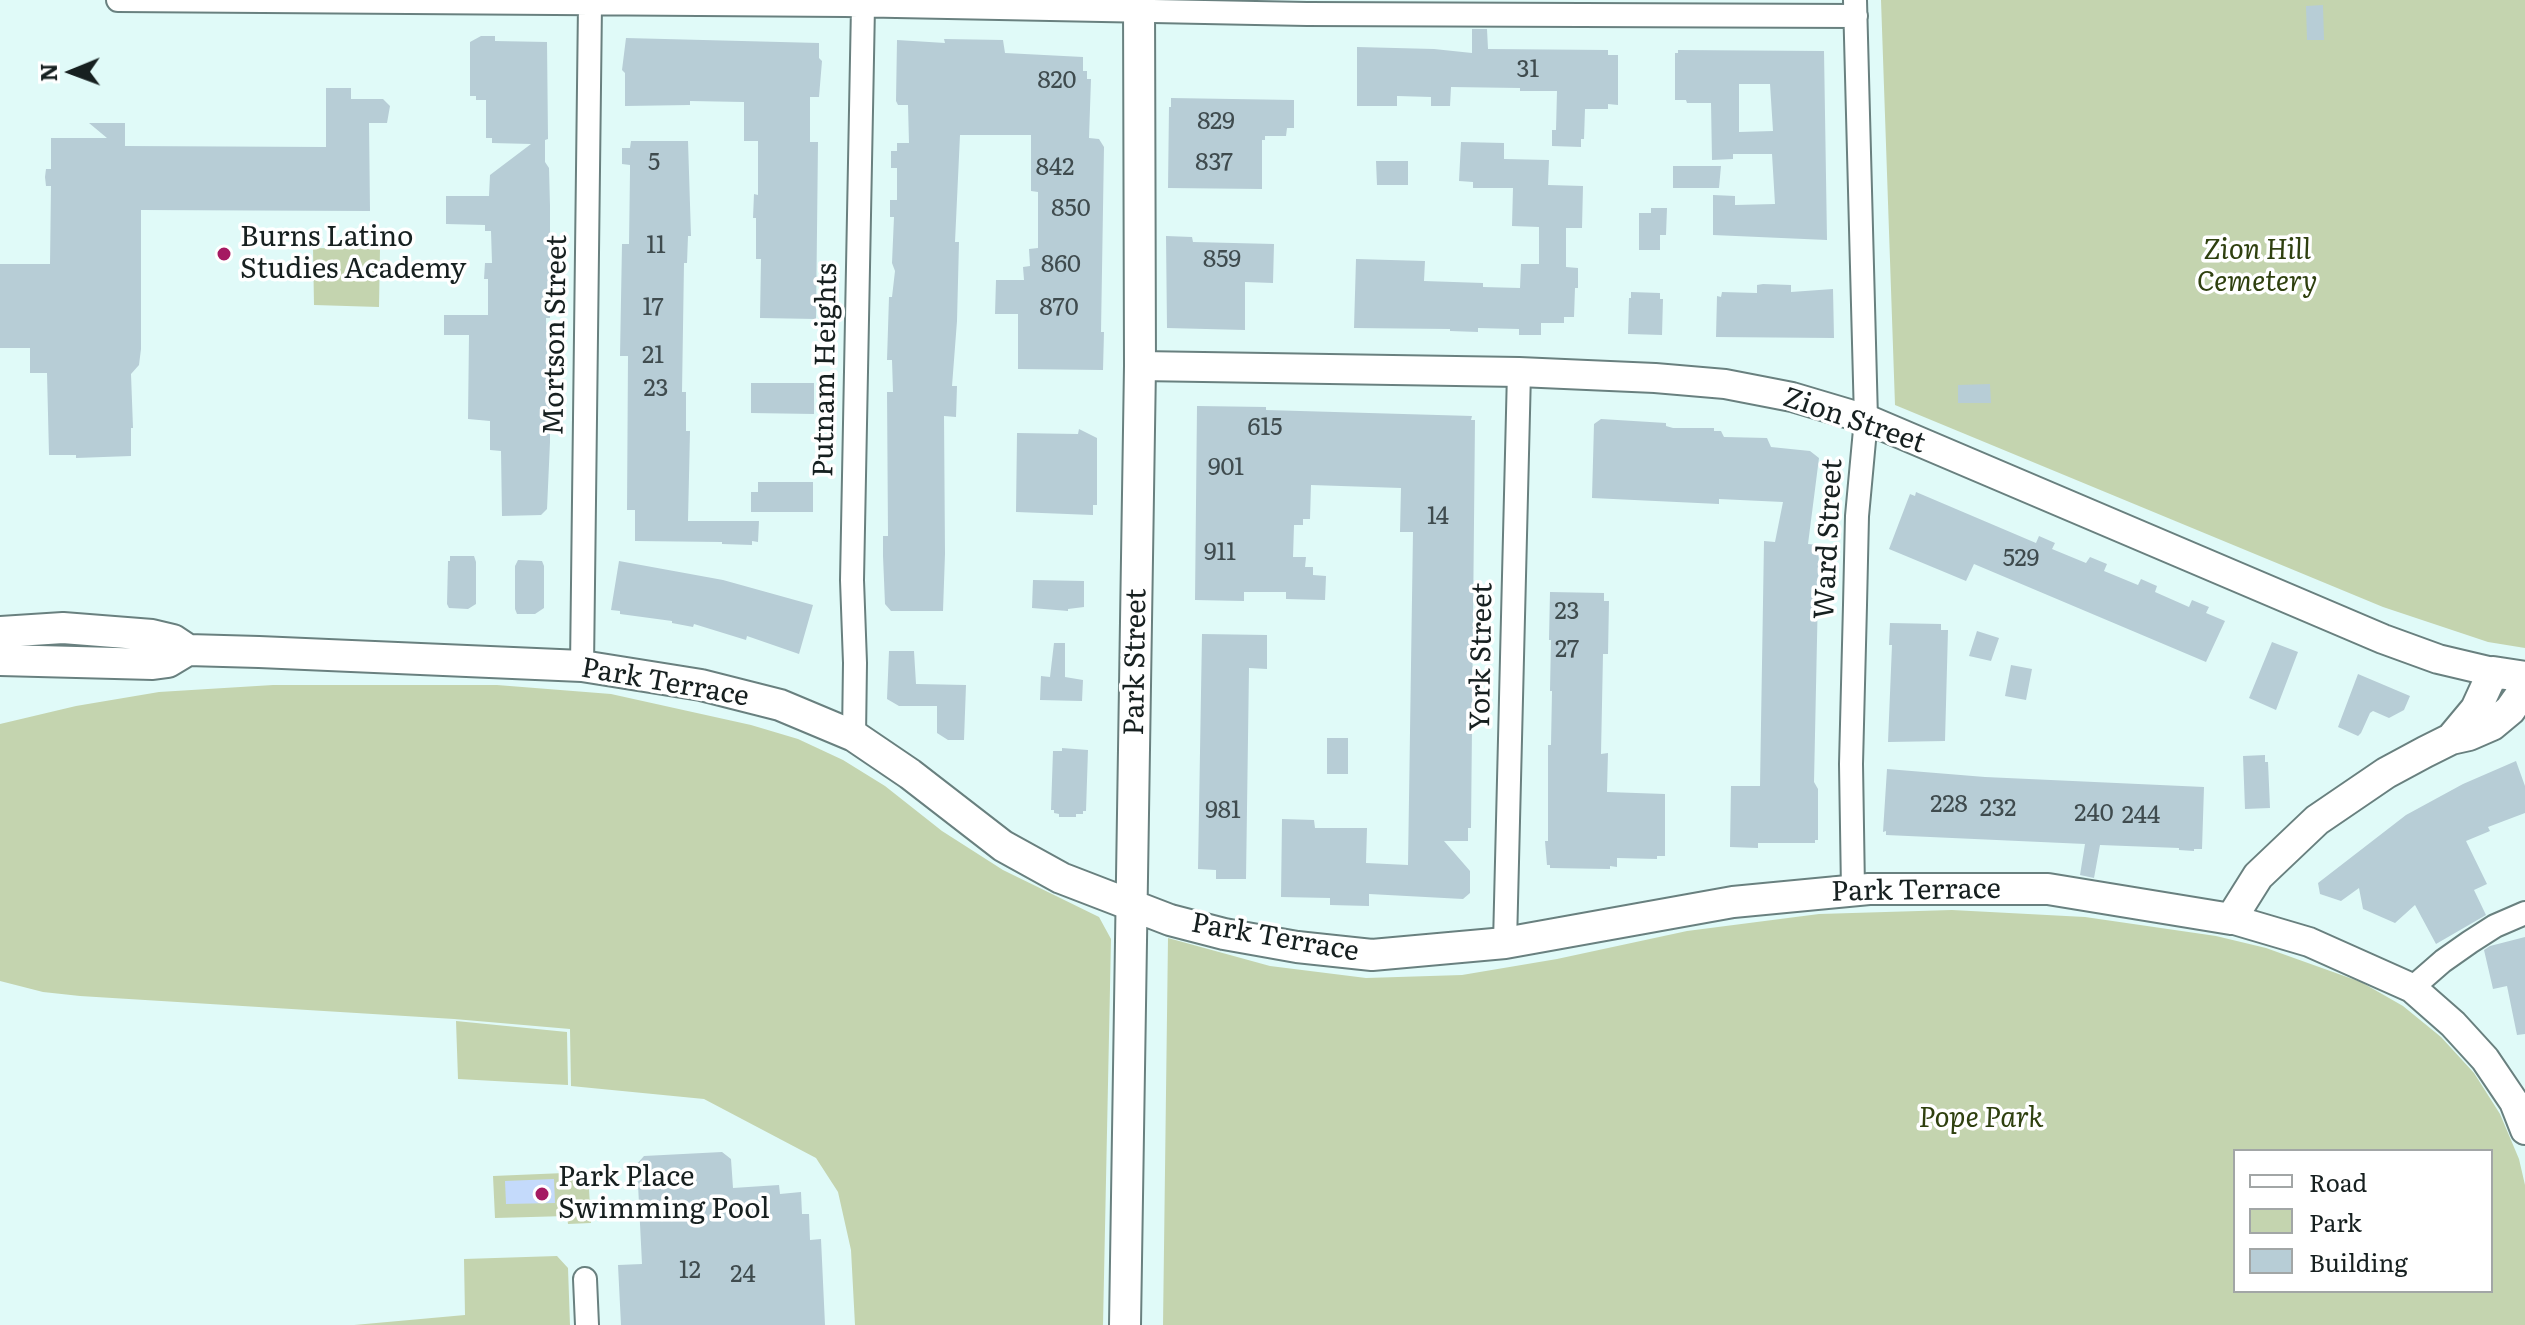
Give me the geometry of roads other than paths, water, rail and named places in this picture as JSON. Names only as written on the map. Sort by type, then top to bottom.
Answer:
[{"type":"main road","name":"Park Street","points":[[1125,1325],[1140,366],[1139,5]]},
{"type":"main road","name":"Park Terrace","points":[[0,632],[63,628],[162,637],[176,641],[188,650]]},
{"type":"main road","points":[[62,662],[63,628]]},
{"type":"main road","name":"Park Terrace","points":[[0,660],[153,664],[172,660],[188,650],[582,666],[739,694],[811,716],[854,736],[910,774],[1003,846],[1061,878],[1170,920],[1224,934],[1297,947],[1372,955],[1505,943],[1733,902],[1853,890],[1968,887],[2048,889],[2231,919]]},
{"type":"main road","name":"Zion Street","points":[[2493,672],[2525,677]]},
{"type":"main road","points":[[2451,739],[2476,709],[2493,672]]},
{"type":"main road","points":[[2231,919],[2258,876],[2317,820],[2386,773],[2451,739],[2492,725],[2510,710],[2525,689]]},
{"type":"street","points":[[118,0],[1139,5],[1307,14],[1855,8]]},
{"type":"street","name":"Mortson Street","points":[[582,666],[590,4]]},
{"type":"street","name":"Putnam Heights","points":[[854,736],[852,580],[863,6]]},
{"type":"street","name":"Ward Street","points":[[1853,890],[1851,764],[1856,546],[1866,419],[1855,8]]},
{"type":"street","name":"Zion Street","points":[[1140,366],[1519,372],[1655,378],[1725,384],[1792,397],[1866,419],[2383,639],[2438,659],[2493,672]]},
{"type":"street","name":"York Street","points":[[1505,943],[1519,372]]},
{"type":"street","points":[[2412,988],[2470,942],[2495,926],[2525,913]]},
{"type":"street","name":"Park Terrace","points":[[2231,919],[2309,942],[2412,988],[2453,1024],[2485,1059],[2514,1102],[2525,1130]]},
{"type":"street","points":[[585,1279],[587,1325]]},
{"type":"water","points":[[554,1179],[555,1203],[506,1204],[505,1181]]},
{"type":"place","name":"Burns Latino Studies Academy","points":[[224,254]]},
{"type":"place","name":"Park Place Swimming Pool","points":[[542,1194]]},
{"type":"park label","name":"Zion Hill Cemetery","points":[[2257,267]]},
{"type":"park label","name":"Pope Park","points":[[1981,1119]]}]
